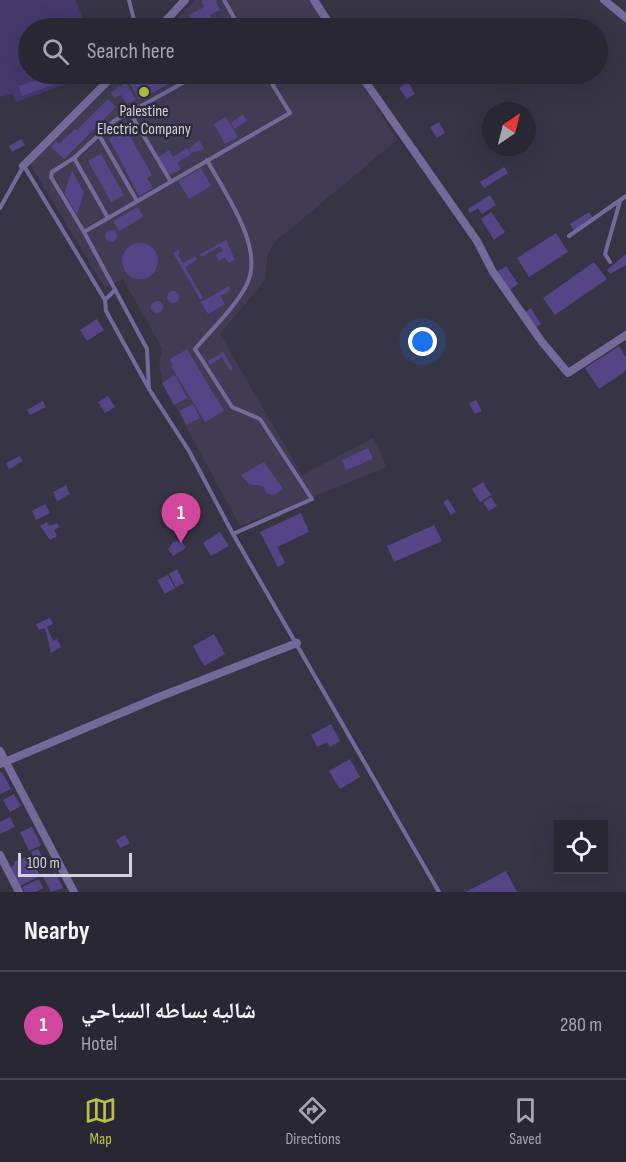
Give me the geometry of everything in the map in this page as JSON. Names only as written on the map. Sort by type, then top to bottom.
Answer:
[{"type":"street","points":[[168,18],[185,0]]},
{"type":"street","points":[[314,0],[326,18]]},
{"type":"street","points":[[604,0],[626,18]]},
{"type":"street","points":[[23,166],[105,84]]},
{"type":"street","points":[[367,84],[477,241],[506,290],[542,342],[568,373],[626,335]]},
{"type":"street","points":[[3,763],[159,697],[297,643]]},
{"type":"street","points":[[0,751],[3,763],[74,892]]},
{"type":"street","points":[[0,855],[19,892]]},
{"type":"lane","points":[[129,0],[134,18]]},
{"type":"lane","points":[[224,0],[234,18]]},
{"type":"lane","points":[[149,389],[147,349],[84,232],[51,177],[52,172],[74,158],[129,111],[177,84]]},
{"type":"lane","points":[[84,232],[290,113],[273,84]]},
{"type":"lane","points":[[129,111],[171,182]]},
{"type":"lane","points":[[99,135],[137,201]]},
{"type":"lane","points":[[74,158],[108,218]]},
{"type":"lane","points":[[207,160],[246,229],[250,243],[250,272],[245,287],[195,349],[232,407],[260,419],[312,499],[233,534]]},
{"type":"lane","points":[[0,208],[23,166],[105,300],[106,310],[149,389],[189,451],[233,534],[439,892]]},
{"type":"lane","points":[[568,236],[626,196]]},
{"type":"lane","points":[[610,262],[605,254],[620,200]]},
{"type":"lane","points":[[105,300],[115,290]]},
{"type":"shaded area","points":[[0,0],[76,0],[82,18],[18,18],[18,84],[67,84],[16,102],[12,94],[0,97]]},
{"type":"shaded area","points":[[195,0],[311,0],[323,18],[177,18]]},
{"type":"shaded area","points":[[112,84],[362,84],[397,140],[276,241],[268,252],[265,280],[220,334],[302,475],[373,438],[387,467],[240,526],[163,384],[159,365],[162,348],[123,279],[105,288],[30,164]]},
{"type":"building","points":[[215,0],[220,10],[210,15],[212,18],[191,18],[189,15],[204,7],[201,1]]},
{"type":"building","points":[[25,84],[55,84],[22,96],[19,86]]},
{"type":"building","points":[[127,84],[136,99],[127,104],[121,95],[114,98],[111,92]]},
{"type":"building","points":[[130,84],[168,84],[139,100]]},
{"type":"building","points":[[409,84],[415,94],[407,99],[399,88]]},
{"type":"building","points":[[108,99],[116,107],[64,159],[51,147],[56,141],[59,144],[75,129],[77,130]]},
{"type":"building","points":[[243,114],[247,121],[234,129],[231,123]]},
{"type":"building","points":[[226,117],[238,137],[225,144],[214,124]]},
{"type":"building","points":[[439,122],[445,133],[437,138],[430,127]]},
{"type":"building","points":[[126,129],[152,175],[147,178],[153,188],[139,196],[109,139]]},
{"type":"building","points":[[21,139],[25,145],[12,152],[9,146]]},
{"type":"building","points":[[199,140],[204,149],[191,153],[189,149]]},
{"type":"building","points":[[187,148],[191,154],[177,163],[181,169],[168,176],[157,158],[169,150],[173,157]]},
{"type":"building","points":[[101,154],[124,195],[111,202],[88,161]]},
{"type":"building","points":[[504,167],[508,173],[484,188],[480,182]]},
{"type":"building","points":[[201,168],[211,186],[189,199],[178,181]]},
{"type":"building","points":[[72,171],[84,192],[77,215],[64,193]]},
{"type":"building","points":[[490,195],[496,205],[482,214],[478,208],[470,213],[468,209]]},
{"type":"building","points":[[138,207],[143,217],[119,231],[113,221]]},
{"type":"building","points":[[491,212],[505,232],[494,240],[481,219]]},
{"type":"building","points":[[589,212],[592,217],[574,230],[570,224]]},
{"type":"building","points":[[113,230],[116,231],[116,241],[109,242],[106,241],[105,234],[106,231]]},
{"type":"building","points":[[556,233],[568,252],[529,277],[517,258]]},
{"type":"building","points":[[226,240],[235,260],[229,263],[225,257],[219,261],[216,255],[223,251],[220,246],[202,257],[200,254]]},
{"type":"building","points":[[140,243],[153,248],[158,261],[153,274],[140,279],[127,274],[122,261],[127,248]]},
{"type":"building","points":[[178,250],[183,263],[195,256],[197,260],[185,267],[203,298],[200,299],[173,253]]},
{"type":"building","points":[[626,254],[626,265],[610,274],[607,270]]},
{"type":"building","points":[[594,262],[607,279],[555,315],[543,298]]},
{"type":"building","points":[[506,266],[518,284],[508,291],[495,273]]},
{"type":"building","points":[[229,286],[230,289],[226,294],[220,295],[225,304],[208,314],[201,302]]},
{"type":"building","points":[[175,291],[178,292],[178,302],[171,303],[168,302],[167,295],[168,292]]},
{"type":"building","points":[[159,301],[162,302],[162,312],[155,313],[152,312],[151,305],[152,302]]},
{"type":"building","points":[[531,308],[541,324],[535,328],[525,312]]},
{"type":"building","points":[[97,319],[104,330],[87,341],[80,330]]},
{"type":"building","points":[[619,346],[626,357],[626,371],[599,389],[585,368]]},
{"type":"building","points":[[187,349],[224,411],[205,422],[171,366],[173,365],[170,359]]},
{"type":"building","points":[[223,352],[233,369],[230,371],[222,357],[210,365],[208,361]]},
{"type":"building","points":[[175,375],[187,398],[174,405],[162,383]]},
{"type":"building","points":[[108,396],[115,407],[105,413],[98,402]]},
{"type":"building","points":[[476,400],[482,411],[475,414],[469,403]]},
{"type":"building","points":[[43,401],[46,407],[30,415],[27,410]]},
{"type":"building","points":[[193,404],[200,418],[186,425],[180,411]]},
{"type":"building","points":[[368,448],[373,459],[346,470],[342,460]]},
{"type":"building","points":[[20,456],[23,461],[9,469],[6,463]]},
{"type":"building","points":[[264,462],[283,489],[274,495],[267,494],[263,486],[249,484],[241,475]]},
{"type":"building","points":[[483,482],[491,495],[480,502],[472,489]]},
{"type":"building","points":[[66,485],[70,494],[57,501],[53,492]]},
{"type":"building","points":[[491,497],[497,506],[489,511],[483,502]]},
{"type":"building","points":[[448,499],[456,512],[451,515],[443,502]]},
{"type":"building","points":[[45,504],[50,513],[36,520],[32,511]]},
{"type":"building","points":[[301,513],[309,532],[277,547],[285,563],[278,567],[260,532]]},
{"type":"building","points":[[176,517],[185,533],[178,537],[169,521]]},
{"type":"building","points":[[47,522],[49,526],[57,523],[59,527],[54,530],[57,536],[50,540],[40,526]]},
{"type":"building","points":[[434,525],[442,541],[394,562],[387,546]]},
{"type":"building","points":[[220,532],[229,546],[211,556],[203,543]]},
{"type":"building","points":[[181,540],[186,548],[173,556],[168,549],[173,542]]},
{"type":"building","points":[[177,569],[184,583],[176,587],[169,574]]},
{"type":"building","points":[[168,575],[175,588],[165,594],[157,580]]},
{"type":"building","points":[[50,618],[53,624],[47,627],[53,641],[57,639],[61,647],[51,653],[45,628],[39,630],[36,624]]},
{"type":"building","points":[[214,634],[225,654],[204,666],[193,646]]},
{"type":"building","points":[[331,724],[340,741],[330,747],[327,742],[317,747],[311,735]]},
{"type":"building","points":[[350,759],[360,777],[340,789],[329,771]]},
{"type":"building","points":[[2,772],[11,789],[0,794],[0,773]]},
{"type":"building","points":[[14,794],[21,806],[10,812],[3,800]]},
{"type":"building","points":[[10,817],[15,827],[0,834],[0,822]]},
{"type":"building","points":[[32,827],[41,845],[29,851],[20,832]]},
{"type":"building","points":[[125,835],[130,843],[120,848],[116,840]]},
{"type":"building","points":[[38,849],[44,860],[37,864],[31,852]]},
{"type":"building","points":[[30,855],[40,876],[20,886],[11,867],[15,864],[14,862]]},
{"type":"building","points":[[506,871],[517,892],[466,892]]},
{"type":"building","points":[[46,873],[48,877],[56,873],[63,888],[51,892],[42,875]]},
{"type":"building","points":[[39,879],[43,888],[35,892],[24,892],[22,887]]},
{"type":"place","name":"Palestine Electric Company","points":[[144,92]]},
{"type":"place","name":"شاليه بساطه السياحي","points":[[181,543]]}]
